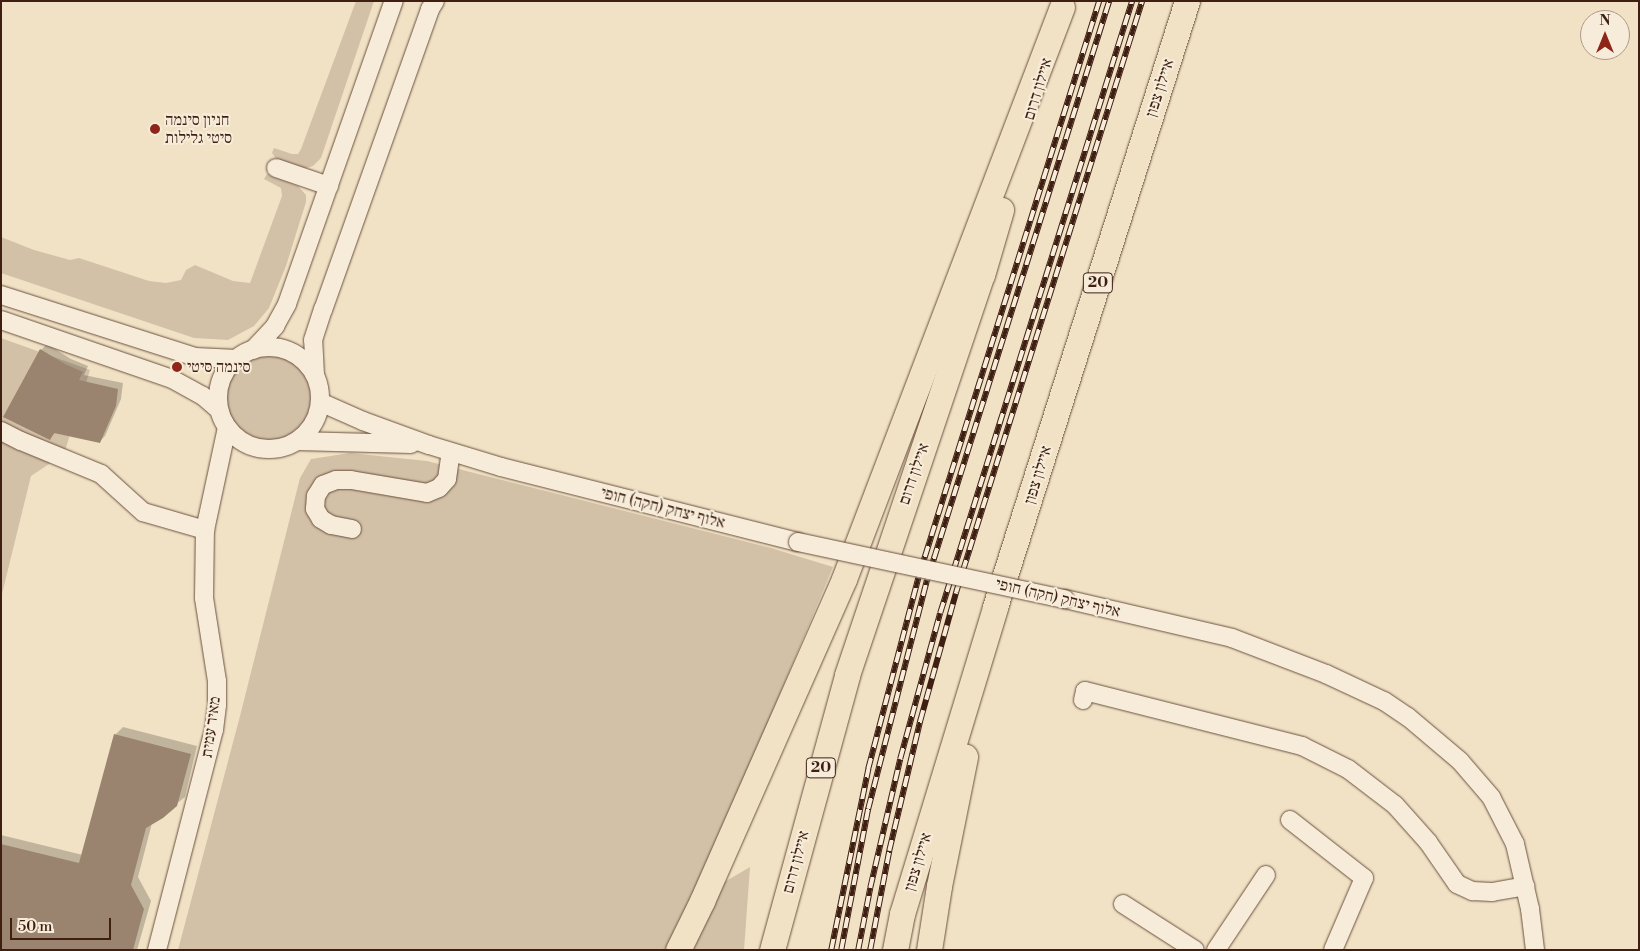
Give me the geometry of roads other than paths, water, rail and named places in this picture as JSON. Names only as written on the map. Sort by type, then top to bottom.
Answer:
[{"type":"highway","name":"איילון צפון","points":[[895,950],[902,914],[996,607],[1187,1]]},
{"type":"highway","points":[[678,950],[702,902],[844,579],[1063,4]]},
{"type":"highway","name":"איילון דרום","points":[[772,950],[847,675],[982,275],[1063,4]]},
{"type":"highway","points":[[929,950],[940,876],[996,607]]},
{"type":"street","points":[[254,350],[274,326],[287,304],[394,1]]},
{"type":"street","points":[[1,320],[172,379],[203,396],[219,410],[227,427],[242,442],[252,446],[272,449],[297,441],[313,424],[320,402],[319,388],[315,375],[313,340],[430,9],[435,1]]},
{"type":"street","points":[[276,168],[328,186]]},
{"type":"street","points":[[1,295],[194,357],[237,359]]},
{"type":"street","points":[[219,410],[219,388],[223,377],[237,359],[254,350],[268,347],[288,352],[306,363],[315,375]]},
{"type":"street","name":"אלוף יצחק (חקה) חופי","points":[[320,402],[363,421],[429,445],[501,467],[798,542],[1232,638],[1326,674],[1384,701],[1408,717],[1454,755],[1491,797],[1515,844],[1525,886],[1535,950]]},
{"type":"street","name":"מאיר עמית","points":[[157,950],[207,761],[217,705],[217,681],[204,598],[205,530],[216,470],[227,427]]},
{"type":"street","points":[[1,431],[21,442],[102,474],[143,512],[205,530]]},
{"type":"street","name":"אלוף יצחק (חקה) חופי","points":[[297,441],[429,445]]},
{"type":"street","points":[[216,470],[226,458],[237,450],[252,446]]},
{"type":"street","points":[[352,529],[331,525],[321,519],[315,509],[316,496],[323,485],[336,480],[351,480],[427,492],[439,488],[447,479],[452,452]]},
{"type":"street","points":[[1083,700],[1086,691],[1302,746],[1348,769],[1395,805],[1428,842],[1457,884],[1472,891],[1492,892],[1525,886]]},
{"type":"street","points":[[1290,820],[1364,878],[1333,950]]},
{"type":"street","points":[[1216,950],[1266,875]]},
{"type":"street","points":[[1123,904],[1195,950]]},
{"type":"railway","points":[[831,950],[868,769],[918,578],[1099,1]]},
{"type":"railway","points":[[841,950],[868,809],[927,580],[1109,1]]},
{"type":"railway","points":[[858,950],[870,888],[900,759],[940,613],[1132,1]]},
{"type":"railway","points":[[870,950],[889,851],[920,721],[956,592],[1142,1]]},
{"type":"place","name":"חניון סינמה סיטי גלילות","points":[[155,129]]},
{"type":"place","name":"סינמה סיטי","points":[[177,367]]}]
